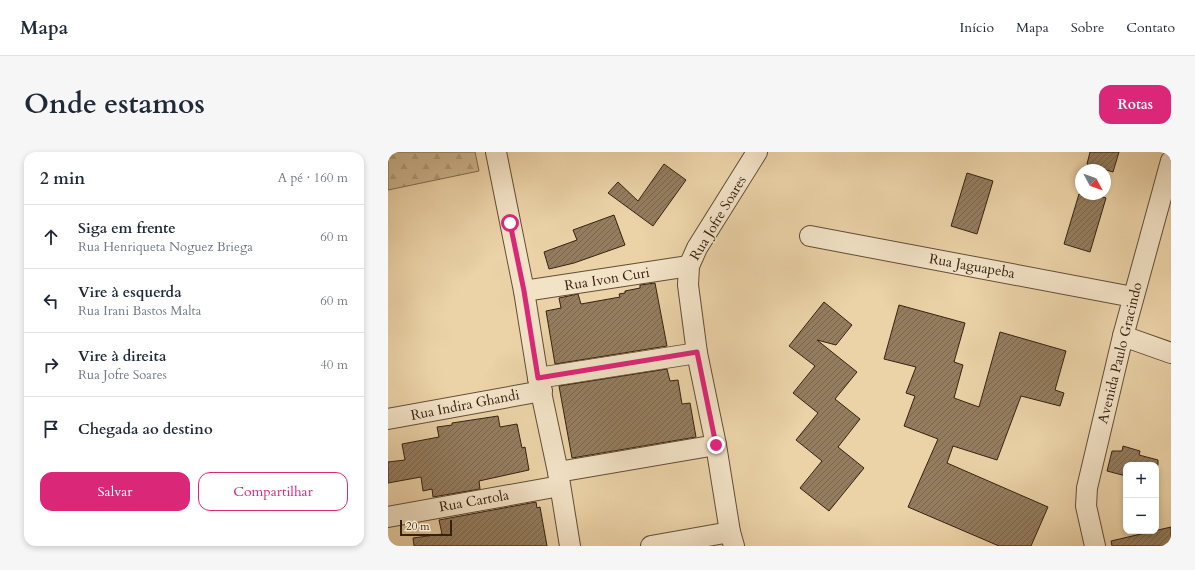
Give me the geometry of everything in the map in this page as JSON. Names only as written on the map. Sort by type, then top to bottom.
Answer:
[{"type":"street","points":[[496,152],[524,291],[570,546]]},
{"type":"street","name":"Rua Jofre Soares","points":[[732,539],[716,445],[697,352],[688,285],[689,266],[697,248],[757,152]]},
{"type":"street","name":"Avenida Paulo Gracindo","points":[[1096,546],[1086,506],[1087,488],[1133,297],[1171,161]]},
{"type":"street","name":"Rua Jaguapeba","points":[[810,236],[1133,297]]},
{"type":"street","name":"Rua Ivon Curi","points":[[524,291],[689,266]]},
{"type":"street","points":[[1123,336],[1171,353]]},
{"type":"street","name":"Rua Indira Ghandi","points":[[388,419],[540,384],[697,352]]},
{"type":"street","name":"Rua Cartola","points":[[388,517],[716,445]]},
{"type":"street","points":[[651,546],[732,539]]},
{"type":"green space","points":[[388,152],[475,152],[479,171],[388,190]]},
{"type":"building","points":[[1090,152],[1119,152],[1113,172],[1111,171],[1111,164],[1087,164]]},
{"type":"building","points":[[664,164],[686,180],[653,226],[608,193],[618,182],[638,201]]},
{"type":"building","points":[[967,173],[993,181],[977,234],[951,226]]},
{"type":"building","points":[[1077,200],[1105,200],[1090,252],[1064,244]]},
{"type":"building","points":[[614,215],[625,245],[574,263],[549,269],[544,252],[577,240],[573,230]]},
{"type":"building","points":[[655,283],[667,346],[555,364],[546,311],[561,308],[559,298],[578,294],[581,304],[620,297],[619,294],[625,293],[625,291],[640,288],[640,285]]},
{"type":"building","points":[[824,302],[852,325],[836,345],[817,340],[857,372],[835,399],[860,419],[838,447],[864,468],[829,511],[800,488],[822,461],[796,440],[818,413],[793,393],[815,366],[789,346]]},
{"type":"building","points":[[899,305],[965,323],[954,362],[963,365],[954,398],[979,407],[1000,332],[1066,351],[1055,390],[1064,393],[1060,406],[1021,396],[997,460],[953,446],[947,463],[1048,507],[1031,546],[999,546],[908,507],[938,439],[904,426],[915,396],[906,393],[916,367],[884,359]]},
{"type":"building","points":[[667,369],[670,381],[678,380],[682,404],[690,403],[696,437],[572,458],[559,386]]},
{"type":"building","points":[[498,416],[500,427],[517,424],[522,448],[525,447],[529,470],[479,481],[480,489],[433,497],[432,489],[423,491],[421,477],[388,483],[388,462],[405,460],[402,444],[439,437],[437,427],[452,425],[452,423]]},
{"type":"building","points":[[1123,446],[1140,451],[1139,455],[1158,460],[1158,462],[1123,462],[1123,475],[1107,471],[1112,451],[1122,451]]},
{"type":"building","points":[[536,502],[537,508],[540,507],[547,546],[414,546],[413,538],[442,534],[439,520]]},
{"type":"building","points":[[1171,527],[1171,546],[1112,546],[1111,541],[1141,534],[1159,534],[1159,530]]},
{"type":"route","points":[[510,223],[524,291],[538,378],[697,352],[716,445]]}]
